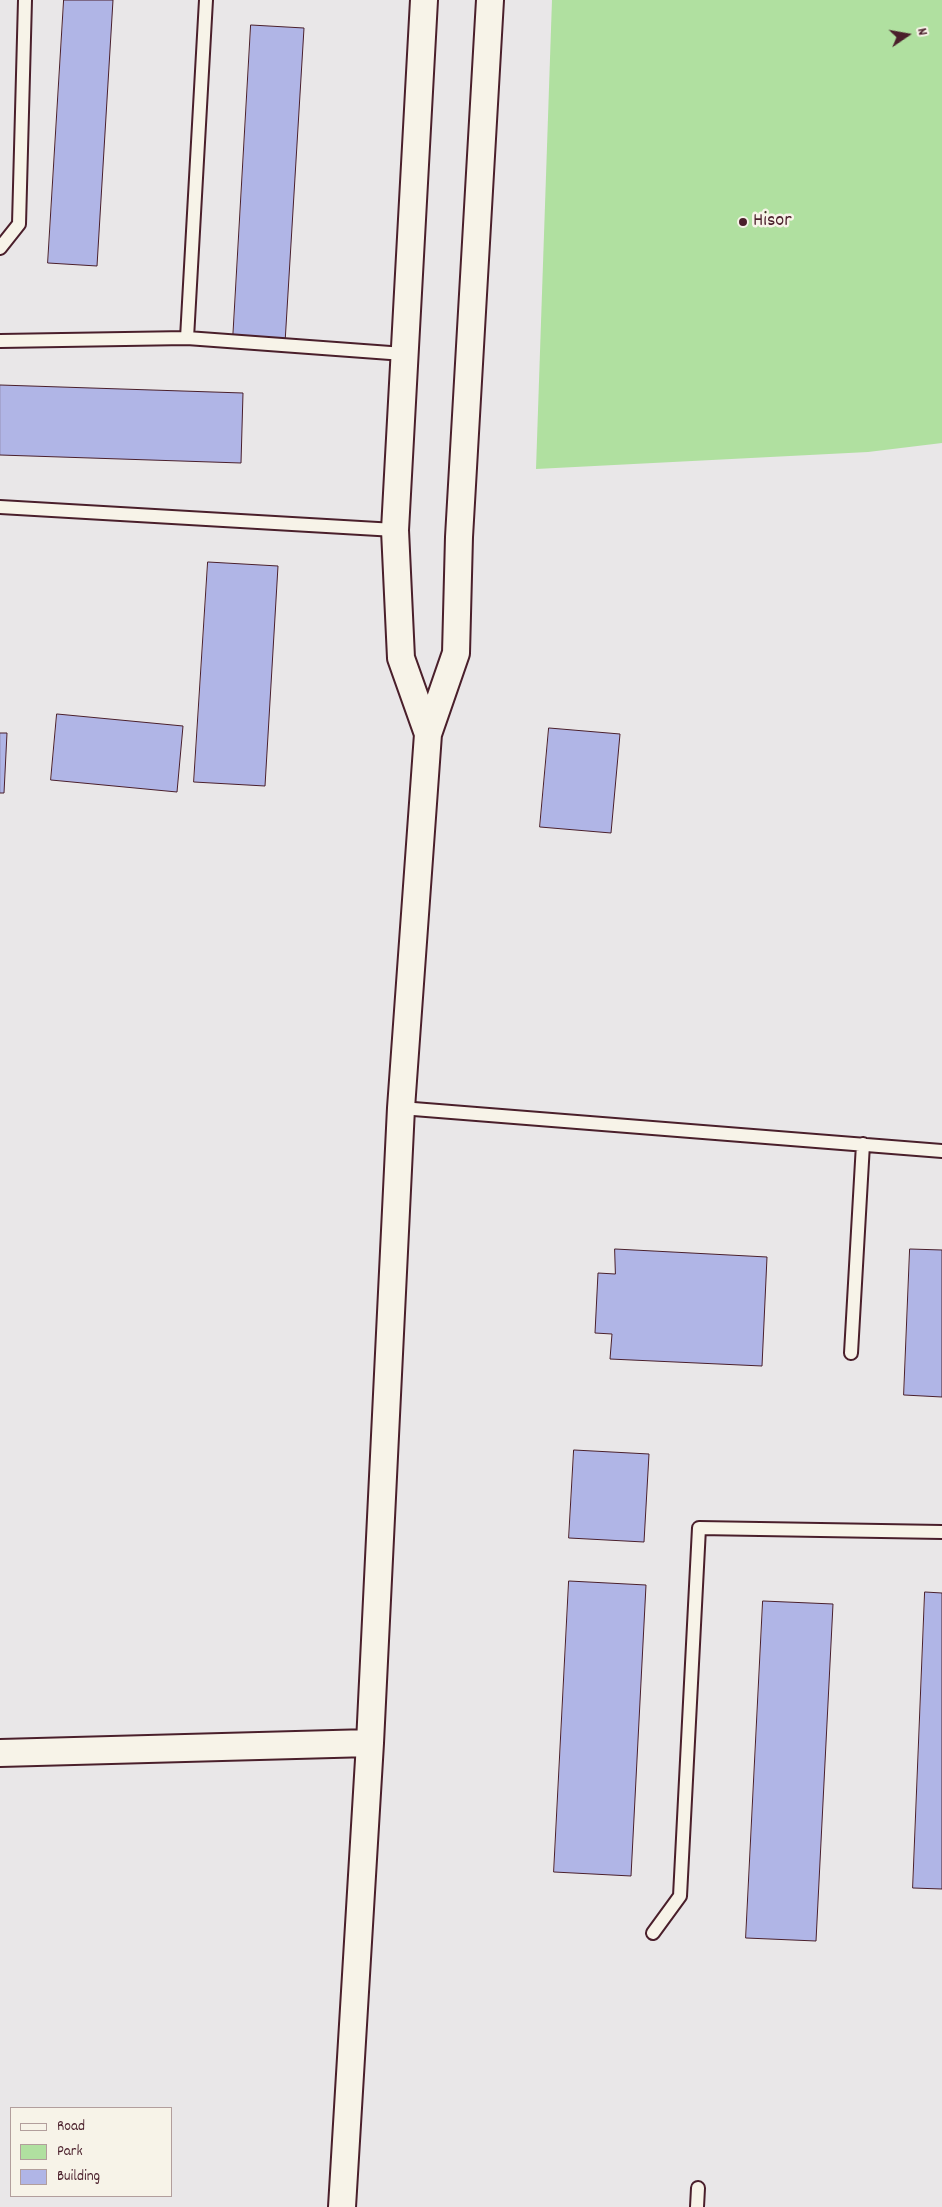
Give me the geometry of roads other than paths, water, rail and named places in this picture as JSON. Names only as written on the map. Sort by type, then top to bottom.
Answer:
[{"type":"street","points":[[424,0],[395,530],[401,658],[428,734]]},
{"type":"street","points":[[342,2207],[370,1744],[402,1108],[428,734],[456,653],[458,537],[490,0]]},
{"type":"street","points":[[0,1753],[370,1744]]},
{"type":"lane","points":[[0,248],[19,224],[25,0]]},
{"type":"lane","points":[[187,338],[206,0]]},
{"type":"lane","points":[[0,341],[187,338],[404,354]]},
{"type":"lane","points":[[0,507],[395,530]]},
{"type":"lane","points":[[402,1108],[942,1151]]},
{"type":"lane","points":[[851,1353],[863,1144]]},
{"type":"lane","points":[[653,1933],[680,1896],[699,1528],[942,1532]]},
{"type":"lane","points":[[697,2207],[698,2188]]},
{"type":"place","name":"Hisor","points":[[743,222]]}]
